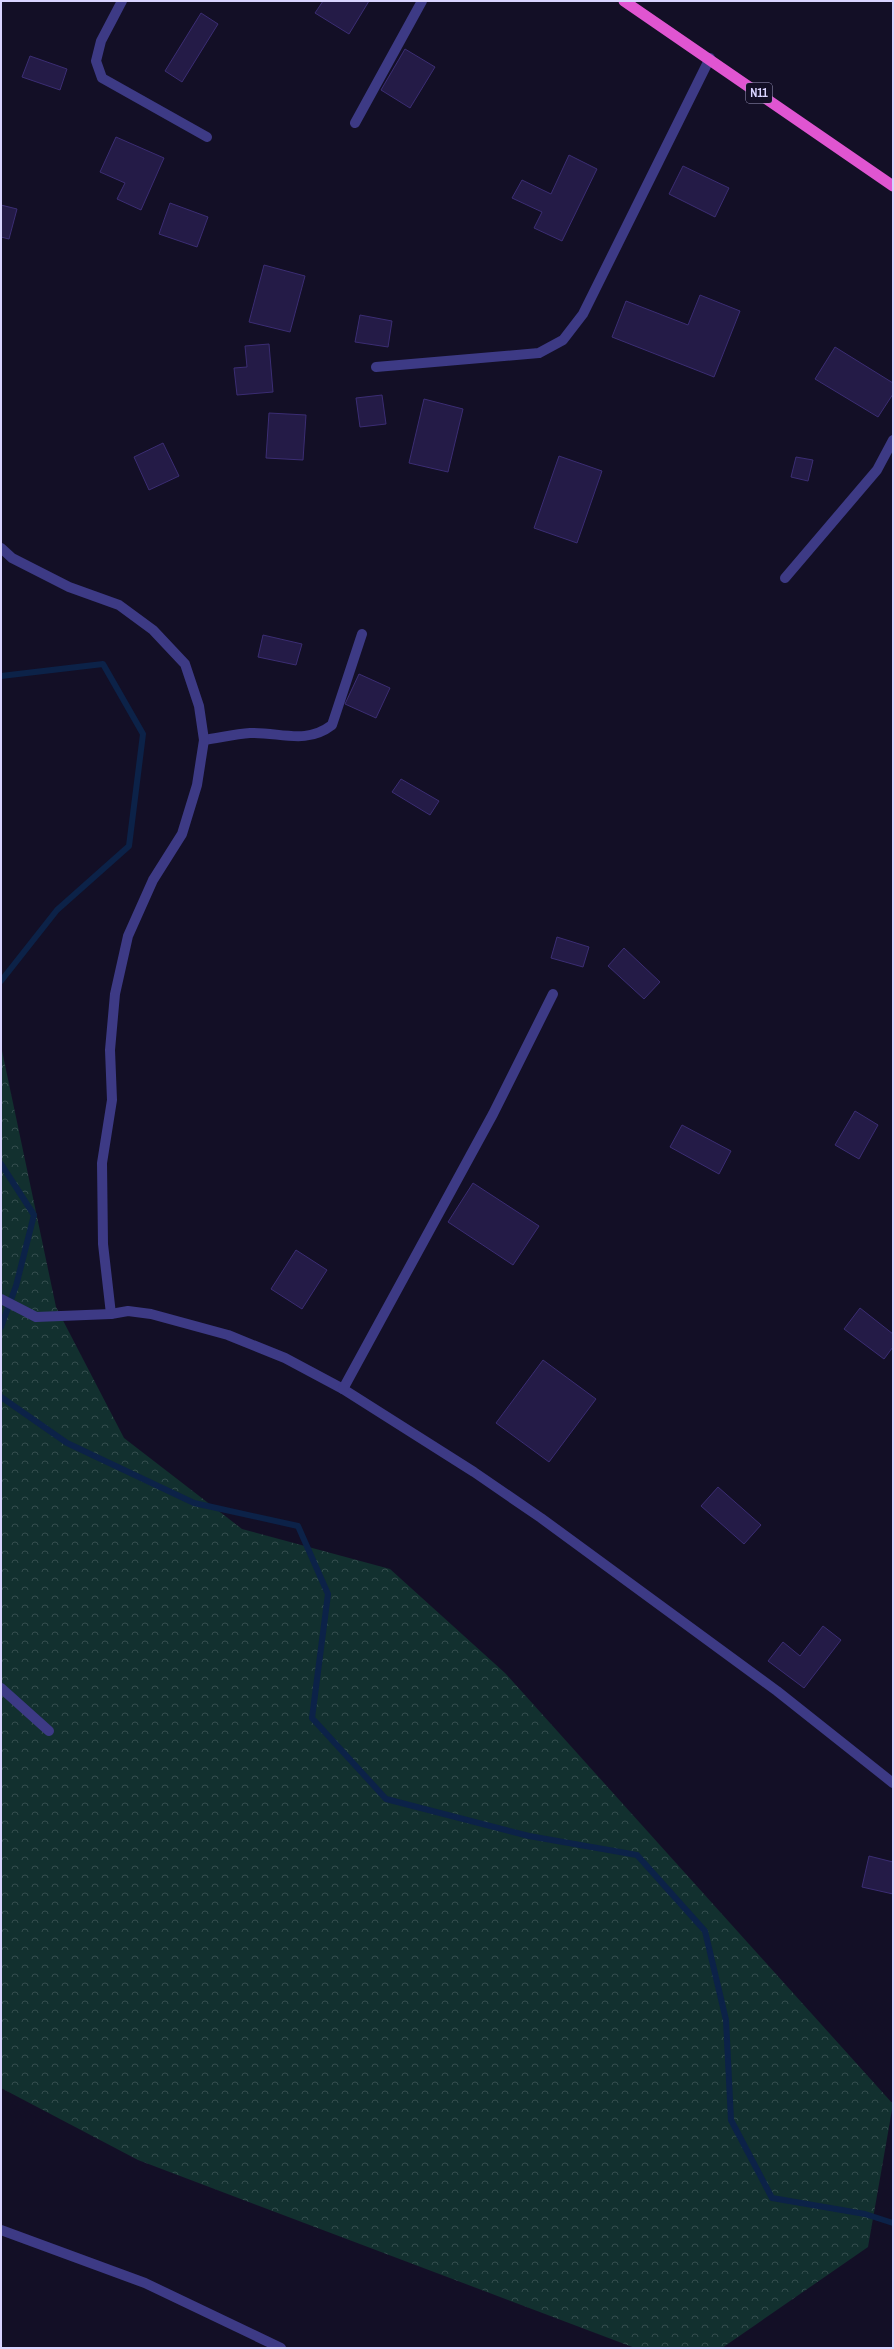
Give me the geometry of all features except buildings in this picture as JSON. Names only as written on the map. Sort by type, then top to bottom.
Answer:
[{"type":"highway","name":"N11","points":[[624,1],[710,58],[893,186]]},
{"type":"street","points":[[122,1],[101,41],[96,61],[102,78],[207,137]]},
{"type":"street","points":[[355,123],[422,1]]},
{"type":"street","points":[[376,367],[539,353],[563,340],[583,314],[710,58]]},
{"type":"street","points":[[785,578],[877,470],[893,440]]},
{"type":"street","points":[[1,548],[12,558],[69,587],[119,604],[153,630],[185,664],[198,706],[204,740],[197,785],[182,834],[153,880],[128,936],[115,994],[110,1050],[112,1100],[102,1163],[103,1244],[111,1314]]},
{"type":"street","points":[[204,740],[250,733],[289,737],[321,733],[332,725],[362,634]]},
{"type":"street","points":[[343,1389],[492,1114],[553,994]]},
{"type":"street","points":[[1,1300],[36,1317],[111,1314],[128,1311],[151,1314],[228,1335],[285,1358],[343,1389],[474,1472],[541,1518],[776,1691],[893,1783]]},
{"type":"street","points":[[1,1688],[49,1731]]},
{"type":"street","points":[[3,2235],[145,2282],[281,2348]]},
{"type":"green space","points":[[1,1046],[56,1307],[124,1438],[242,1529],[390,1569],[505,1673],[893,2104],[868,2247],[722,2348],[635,2348],[138,2160],[1,2088]]},
{"type":"waterway","points":[[1,676],[103,664],[143,734],[129,846],[57,910],[1,981]]},
{"type":"waterway","points":[[1,1164],[34,1215],[16,1286],[1,1327]]},
{"type":"waterway","points":[[1,1397],[67,1443],[194,1503],[298,1526],[328,1594],[312,1718],[386,1799],[529,1836],[637,1855],[705,1931],[726,2020],[731,2120],[772,2198],[865,2214],[893,2223]]}]
